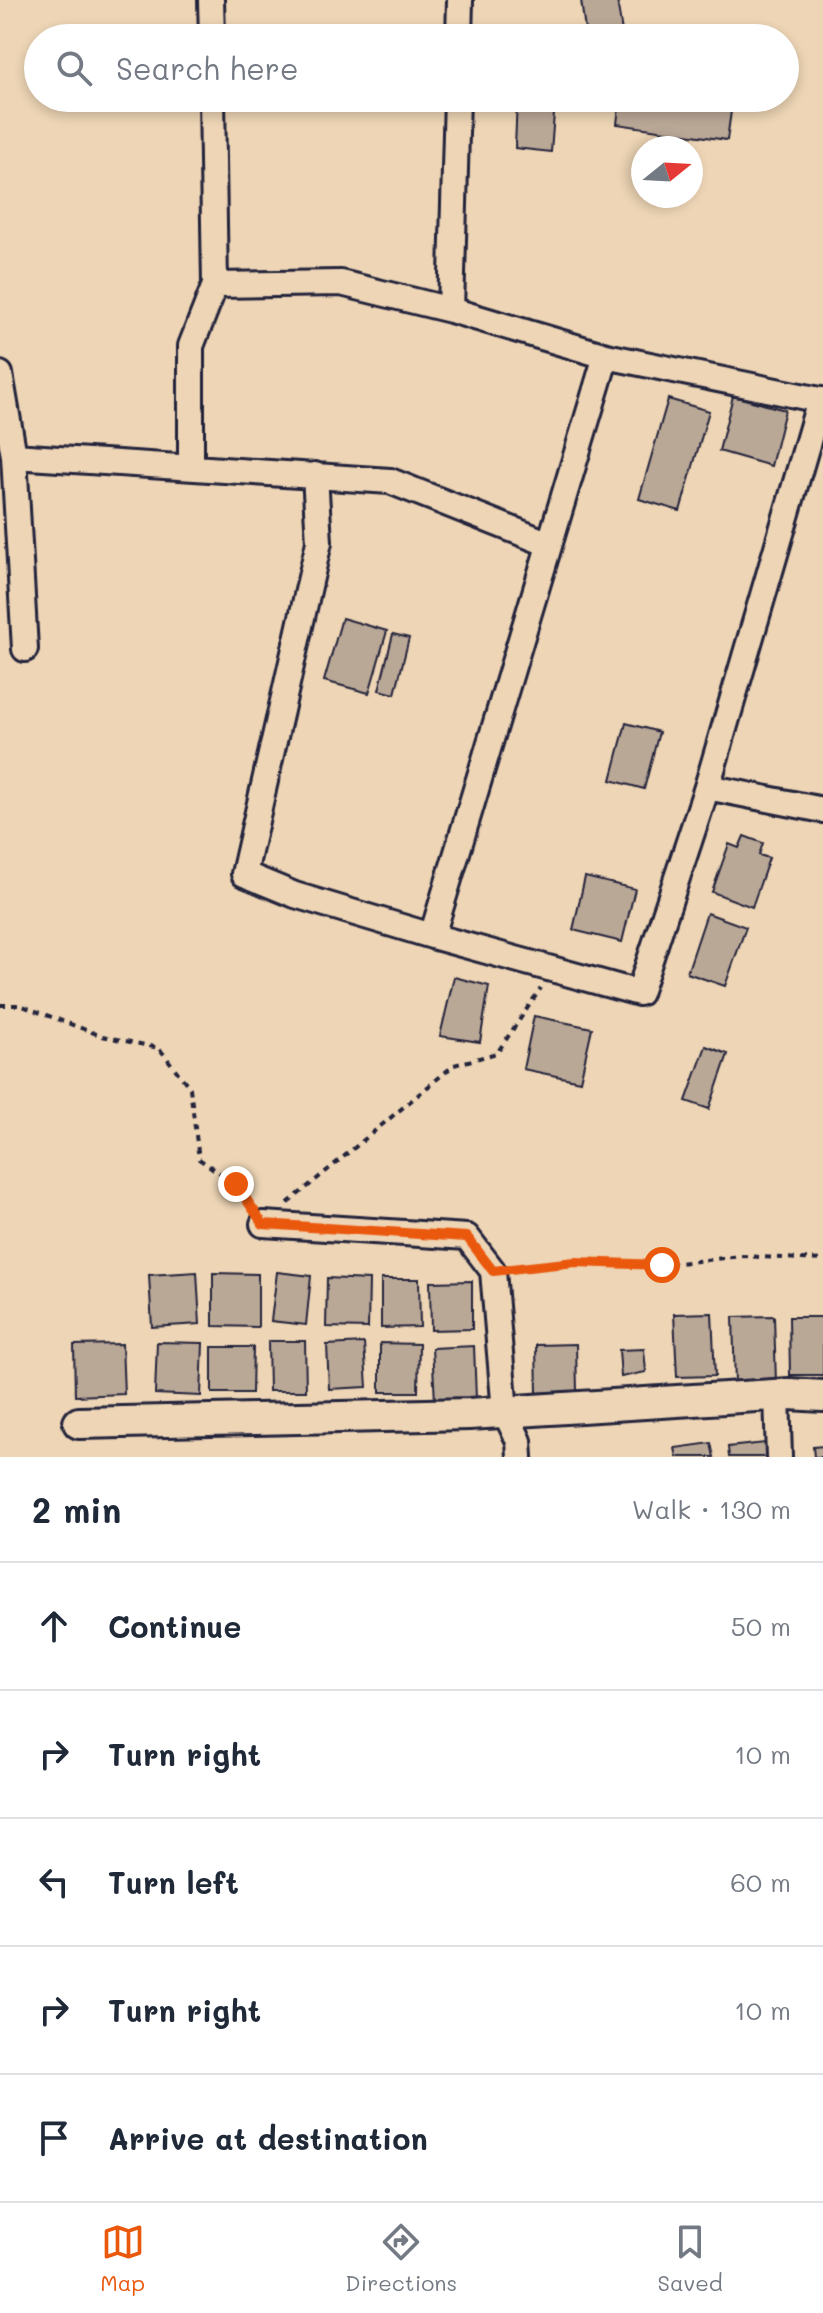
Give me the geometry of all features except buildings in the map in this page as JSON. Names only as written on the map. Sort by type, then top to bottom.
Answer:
[{"type":"street","points":[[211,0],[212,24]]},
{"type":"street","points":[[459,24],[460,0]]},
{"type":"street","points":[[191,467],[191,346],[215,285],[212,112]]},
{"type":"street","points":[[451,310],[457,112]]},
{"type":"street","points":[[215,285],[341,283],[451,310],[606,356],[821,400],[707,787],[639,993],[295,895],[244,874],[319,542],[315,475]]},
{"type":"street","points":[[432,936],[606,356]]},
{"type":"street","points":[[0,374],[14,456],[25,649]]},
{"type":"street","points":[[14,456],[390,481],[549,544]]},
{"type":"street","points":[[707,787],[823,810]]},
{"type":"street","points":[[263,1224],[467,1237],[493,1271],[505,1412],[519,1441],[520,1457]]},
{"type":"street","points":[[777,1395],[779,1457]]},
{"type":"street","points":[[79,1423],[505,1412],[777,1395],[823,1396]]},
{"type":"path","points":[[0,1005],[20,1005],[102,1036],[159,1048],[190,1088],[199,1159],[236,1184],[263,1224],[454,1065],[497,1053],[554,969]]},
{"type":"path","points":[[493,1271],[575,1262],[662,1265],[741,1256],[823,1260]]},
{"type":"route","points":[[236,1184],[263,1224],[467,1237],[493,1271],[575,1262],[662,1265]]}]
